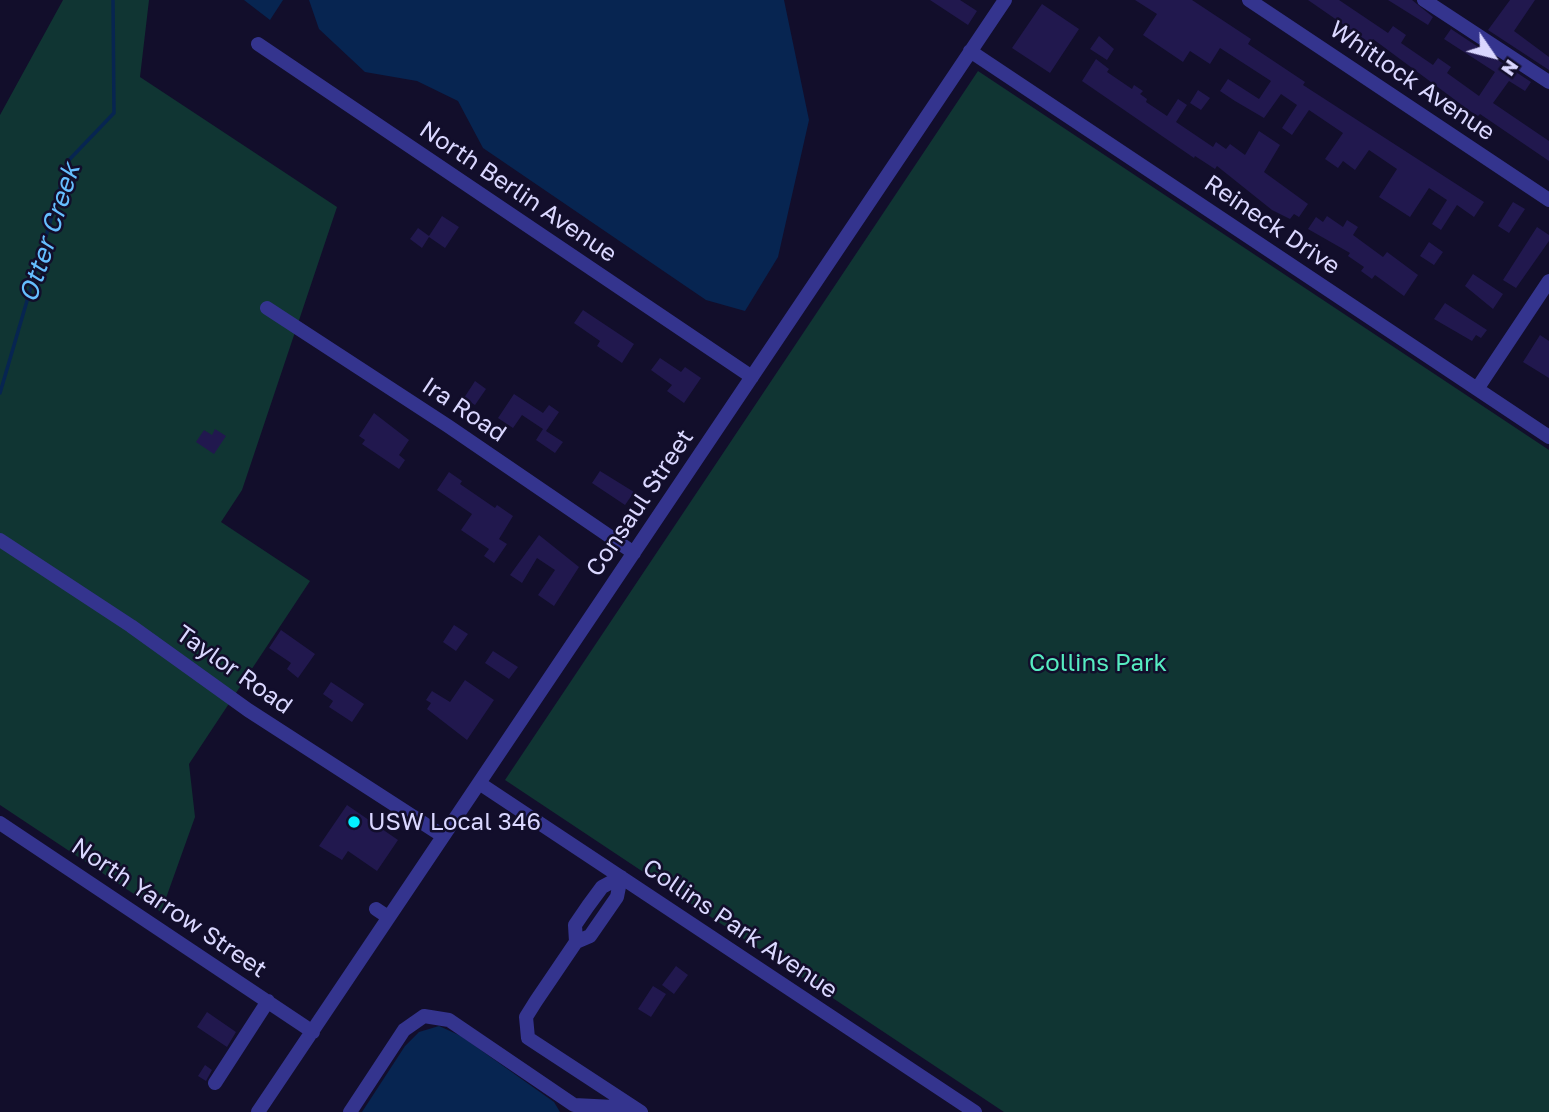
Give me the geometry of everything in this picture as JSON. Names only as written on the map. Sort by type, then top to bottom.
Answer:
[{"type":"street","name":"Consaul Street","points":[[258,1112],[1005,0]]},
{"type":"street","name":"Whitlock Avenue","points":[[1249,0],[1549,200]]},
{"type":"street","points":[[1424,0],[1549,82]]},
{"type":"street","name":"North Berlin Avenue","points":[[258,44],[752,377]]},
{"type":"street","name":"Reineck Drive","points":[[970,51],[1549,437]]},
{"type":"street","points":[[1477,389],[1549,281]]},
{"type":"street","name":"Ira Road","points":[[267,308],[448,426],[634,553]]},
{"type":"street","name":"Taylor Road","points":[[0,540],[443,836]]},
{"type":"street","points":[[335,785],[344,772]]},
{"type":"street","name":"Collins Park Avenue","points":[[479,783],[975,1112]]},
{"type":"street","name":"North Yarrow Street","points":[[0,823],[313,1032]]},
{"type":"street","points":[[621,877],[617,897],[611,906],[590,936],[576,942],[526,1017],[528,1038],[638,1110]]},
{"type":"street","points":[[376,909],[388,918]]},
{"type":"street","points":[[215,1083],[268,1001]]},
{"type":"street","points":[[350,1112],[404,1030],[424,1016],[449,1020],[574,1109],[638,1110]]},
{"type":"green space","points":[[63,0],[149,0],[140,77],[337,207],[242,490],[221,522],[310,581],[189,764],[195,817],[161,912],[0,805],[0,115]]},
{"type":"green space","name":"Collins Park","points":[[978,71],[1549,450],[1549,1112],[1004,1112],[505,780]]},
{"type":"water","points":[[244,0],[283,0],[270,20]]},
{"type":"water","points":[[309,0],[784,0],[809,120],[778,257],[745,311],[706,300],[483,148],[458,101],[417,81],[365,72],[319,29]]},
{"type":"water","points":[[439,1026],[461,1036],[554,1102],[560,1112],[362,1112],[405,1046],[419,1032]]},
{"type":"building","points":[[930,0],[960,0],[977,11],[968,25]]},
{"type":"building","points":[[1135,0],[1192,0],[1251,39],[1248,44],[1305,82],[1303,85],[1484,202],[1474,217],[1457,205],[1441,230],[1432,224],[1447,200],[1429,188],[1410,217],[1379,197],[1397,169],[1369,150],[1355,170],[1343,161],[1338,168],[1325,159],[1343,133],[1309,110],[1292,135],[1282,128],[1297,105],[1281,94],[1264,118],[1235,101],[1220,91],[1228,79],[1259,99],[1271,81],[1220,48],[1210,64],[1190,51],[1183,62],[1143,35],[1157,14]]},
{"type":"building","points":[[1308,0],[1339,0],[1388,33],[1393,26],[1406,35],[1401,43],[1433,65],[1438,58],[1451,67],[1447,73],[1479,96],[1495,72],[1444,39],[1451,29],[1531,82],[1525,91],[1509,81],[1493,103],[1549,141],[1549,161],[1480,114],[1478,116],[1470,111],[1373,39],[1370,43]]},
{"type":"building","points":[[1388,0],[1412,0],[1433,17],[1428,25]]},
{"type":"building","points":[[1510,0],[1535,0],[1514,31],[1549,57],[1549,70],[1488,30]]},
{"type":"building","points":[[1042,4],[1079,29],[1050,73],[1012,48]]},
{"type":"building","points":[[1099,36],[1114,49],[1107,60],[1090,49]]},
{"type":"building","points":[[1096,59],[1109,69],[1107,72],[1132,89],[1134,85],[1143,91],[1140,94],[1147,99],[1146,102],[1167,116],[1178,99],[1187,105],[1176,122],[1213,147],[1216,142],[1226,149],[1230,144],[1245,155],[1259,131],[1280,145],[1264,172],[1308,204],[1299,217],[1294,214],[1290,219],[1272,210],[1217,166],[1215,169],[1195,156],[1194,158],[1082,81]]},
{"type":"building","points":[[1198,90],[1210,98],[1201,110],[1190,103]]},
{"type":"building","points":[[1513,202],[1525,209],[1509,233],[1498,226]]},
{"type":"building","points":[[442,216],[459,227],[445,248],[429,237],[422,248],[410,239],[418,228],[429,236]]},
{"type":"building","points":[[1327,216],[1343,227],[1347,220],[1358,227],[1353,235],[1383,257],[1387,252],[1418,275],[1404,296],[1375,275],[1372,279],[1361,271],[1364,267],[1348,256],[1350,253],[1308,229],[1316,217],[1323,222]]},
{"type":"building","points":[[1537,227],[1549,235],[1549,241],[1516,288],[1503,280]]},
{"type":"building","points":[[1429,242],[1443,252],[1434,265],[1420,256]]},
{"type":"building","points":[[1473,274],[1503,294],[1493,309],[1465,286]]},
{"type":"building","points":[[1445,303],[1487,330],[1481,338],[1476,335],[1472,341],[1434,319]]},
{"type":"building","points":[[583,310],[634,344],[622,363],[597,346],[600,341],[574,323]]},
{"type":"building","points":[[1540,335],[1549,341],[1549,378],[1523,362]]},
{"type":"building","points":[[660,358],[681,372],[685,367],[701,378],[684,403],[667,391],[672,385],[651,370]]},
{"type":"building","points":[[475,381],[486,389],[475,405],[464,398]]},
{"type":"building","points":[[514,394],[543,413],[549,405],[559,412],[546,431],[563,442],[555,453],[536,440],[543,429],[522,415],[513,428],[498,418]]},
{"type":"building","points":[[374,413],[409,440],[399,455],[405,460],[399,469],[362,444],[365,440],[359,436]]},
{"type":"building","points":[[215,429],[226,436],[214,454],[196,442],[204,430],[212,435]]},
{"type":"building","points":[[600,471],[634,492],[625,505],[592,483]]},
{"type":"building","points":[[449,472],[462,481],[460,484],[495,508],[497,505],[513,516],[499,539],[507,544],[494,563],[484,556],[489,549],[461,530],[472,514],[437,490]]},
{"type":"building","points":[[539,535],[579,567],[554,606],[538,595],[555,570],[537,558],[522,583],[510,575]]},
{"type":"building","points":[[454,625],[468,634],[456,651],[443,642]]},
{"type":"building","points":[[281,630],[315,654],[298,678],[287,669],[291,663],[269,648]]},
{"type":"building","points":[[493,651],[518,667],[509,679],[485,663]]},
{"type":"building","points":[[465,680],[494,700],[467,740],[427,709],[431,703],[426,700],[432,691],[450,702]]},
{"type":"building","points":[[331,682],[364,704],[352,722],[329,707],[333,701],[323,694]]},
{"type":"building","name":"USW Local 346","points":[[347,805],[398,840],[377,871],[348,851],[342,860],[319,846]]},
{"type":"building","points":[[676,966],[688,975],[674,994],[662,985]]},
{"type":"building","points":[[653,986],[666,994],[651,1017],[638,1009]]},
{"type":"building","points":[[207,1012],[236,1032],[227,1047],[197,1027]]},
{"type":"building","points":[[205,1065],[212,1070],[206,1081],[198,1076]]},
{"type":"waterway","name":"Otter Creek","points":[[0,393],[68,161],[114,113],[113,0]]},
{"type":"place","name":"USW Local 346","points":[[354,822]]}]
